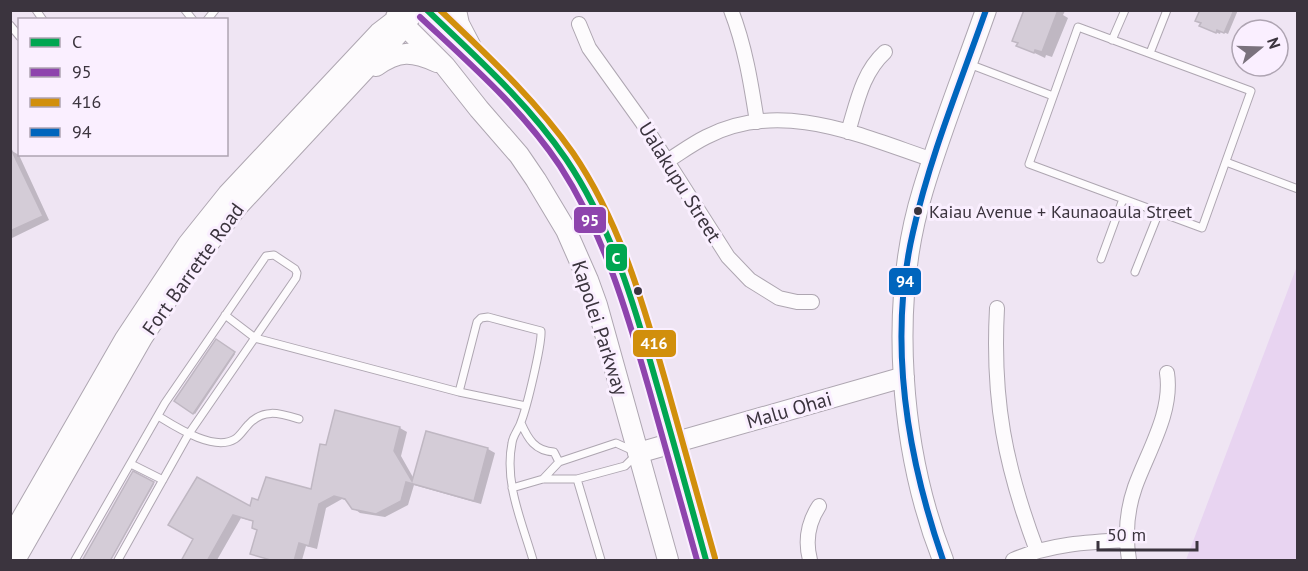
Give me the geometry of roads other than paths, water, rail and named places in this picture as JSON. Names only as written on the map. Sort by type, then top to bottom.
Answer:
[{"type":"main road","name":"Kapolei Parkway","points":[[426,10],[505,84],[548,133],[567,160],[598,213],[632,294],[706,561]]},
{"type":"main road","points":[[456,10],[459,24],[474,55]]},
{"type":"main road","points":[[943,561],[920,484],[908,420],[904,378],[904,321],[909,256],[922,191],[986,10]]},
{"type":"main road","name":"Kapolei Parkway","points":[[403,15],[519,155],[537,180],[566,230],[597,305],[668,561]]},
{"type":"main road","name":"Fort Barrette Road","points":[[15,561],[142,338],[182,277],[238,206],[345,90],[403,15]]},
{"type":"main road","name":"Fort Barrette Road","points":[[10,539],[124,339],[188,244],[228,194],[379,33],[403,15]]},
{"type":"main road","points":[[345,90],[380,63],[400,54],[421,56],[446,66]]},
{"type":"main road","name":"Malu Ohai","points":[[638,453],[904,378]]},
{"type":"street","points":[[731,10],[749,70],[757,122]]},
{"type":"street","name":"Ualakupu Street","points":[[579,24],[589,48],[642,122],[718,244],[738,269],[750,280],[778,298],[812,302]]},
{"type":"street","points":[[848,132],[866,78],[873,64],[885,52]]},
{"type":"street","points":[[667,161],[706,137],[739,125],[790,120],[806,121],[848,132],[933,160]]},
{"type":"street","points":[[997,308],[996,366],[1001,429],[1016,492],[1037,551]]},
{"type":"street","points":[[1129,561],[1127,540],[1132,499],[1166,407],[1167,373]]},
{"type":"street","points":[[810,561],[808,533],[819,506]]},
{"type":"street","points":[[1013,561],[1037,551],[1066,544],[1127,540]]},
{"type":"lane","points":[[1113,40],[1125,10]]},
{"type":"lane","points":[[1150,54],[1167,10]]},
{"type":"lane","points":[[1078,27],[1113,40],[1251,91],[1202,228],[1029,164],[1078,27]]},
{"type":"lane","points":[[968,63],[1053,96]]},
{"type":"lane","points":[[1226,162],[1298,189]]},
{"type":"lane","points":[[1101,259],[1123,199]]},
{"type":"lane","points":[[1135,272],[1159,212]]},
{"type":"lane","points":[[75,561],[165,403],[267,256],[273,255],[295,269],[296,278],[189,435],[118,561]]},
{"type":"lane","points":[[225,315],[255,338],[459,392],[526,406]]},
{"type":"lane","points":[[459,392],[477,322],[481,318],[488,317],[541,331],[526,406],[521,423],[512,439],[510,467],[512,488],[533,561]]},
{"type":"lane","points":[[158,416],[189,435],[223,442],[235,439],[255,417],[267,413],[280,413],[299,419]]},
{"type":"lane","points":[[521,423],[533,444],[544,451],[554,452],[559,462]]},
{"type":"lane","points":[[512,488],[543,479],[577,479],[625,466],[638,453],[616,443],[559,462],[543,479]]},
{"type":"lane","points":[[131,464],[163,480]]},
{"type":"lane","points":[[577,479],[601,561]]},
{"type":"place","name":"Kaiau Avenue + Kaunaoaula Street","points":[[918,211]]}]
